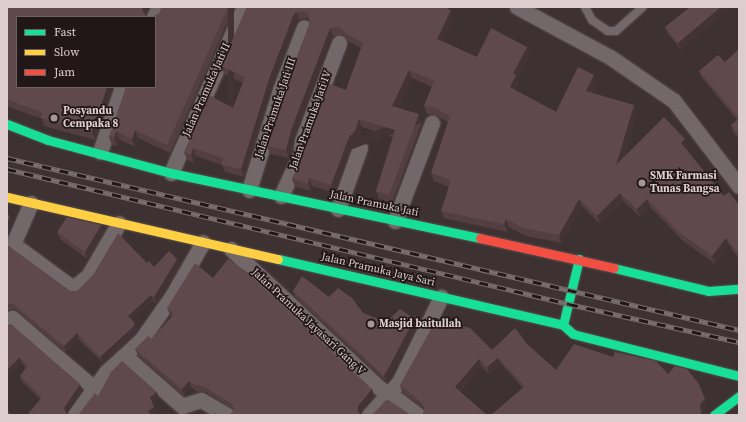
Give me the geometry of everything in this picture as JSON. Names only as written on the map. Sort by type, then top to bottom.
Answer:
[{"type":"street","points":[[154,16],[159,7]]},
{"type":"street","name":"Jalan Pramuka Jati II","points":[[171,173],[244,7]]},
{"type":"street","points":[[518,7],[535,11],[610,56],[674,101],[739,186]]},
{"type":"street","name":"Jalan Pramuka Jati III","points":[[249,190],[280,90],[304,27]]},
{"type":"street","name":"Jalan Pramuka Jati IV","points":[[282,196],[300,155],[302,141],[339,43]]},
{"type":"street","points":[[100,152],[122,88]]},
{"type":"street","points":[[395,221],[432,123]]},
{"type":"street","name":"Jalan Pramuka Jati","points":[[7,124],[48,140],[100,152],[171,173],[579,259],[686,287],[708,291],[739,289]]},
{"type":"street","points":[[338,209],[360,148]]},
{"type":"street","name":"Jalan Pramuka Jaya Sari","points":[[7,198],[564,324],[573,334],[739,376]]},
{"type":"street","points":[[31,203],[13,244],[73,288],[88,276],[119,223]]},
{"type":"street","points":[[75,415],[106,372],[140,340],[172,296],[203,242]]},
{"type":"street","name":"Jalan Pramuka Jayasari Gang V","points":[[230,248],[387,395],[398,400],[418,415]]},
{"type":"street","points":[[564,324],[579,259]]},
{"type":"street","points":[[369,415],[399,382],[441,297]]},
{"type":"street","points":[[7,324],[12,318],[94,388]]},
{"type":"street","points":[[124,356],[182,406],[201,400],[227,415]]},
{"type":"street","points":[[714,415],[739,396]]},
{"type":"lane","points":[[585,7],[592,20],[608,31],[616,31],[643,7]]},
{"type":"building","points":[[7,7],[143,7],[142,10],[146,16],[16,16],[16,88],[107,88],[92,132],[41,118],[43,113],[7,99]]},
{"type":"building","points":[[162,7],[228,7],[167,145],[135,130],[132,139],[116,131],[114,138],[109,137],[126,88],[156,88],[156,16],[154,16],[159,13]]},
{"type":"building","points":[[247,7],[444,7],[451,10],[437,39],[477,57],[491,28],[527,47],[513,74],[516,75],[510,87],[556,112],[578,67],[594,75],[586,91],[634,105],[616,165],[664,117],[685,139],[681,143],[724,196],[729,192],[739,205],[739,255],[726,238],[712,256],[679,232],[647,199],[637,209],[620,193],[597,216],[579,199],[559,235],[523,228],[506,219],[504,224],[441,211],[451,180],[431,173],[450,116],[433,107],[424,106],[434,81],[409,70],[392,106],[419,114],[389,195],[376,191],[395,130],[359,119],[355,131],[349,137],[331,185],[309,178],[308,183],[292,179],[305,151],[308,135],[327,83],[346,90],[363,43],[345,33],[340,27],[330,28],[291,130],[286,150],[267,146],[286,85],[310,22],[308,14],[304,11],[296,12],[293,16],[269,79],[241,169],[222,165],[223,158],[193,148],[191,155],[184,152],[209,95],[233,108],[245,77],[221,66]]},
{"type":"building","points":[[690,7],[721,7],[678,43],[665,27]]},
{"type":"building","points":[[739,49],[739,118],[699,71],[718,55],[725,62]]},
{"type":"building","points":[[739,119],[739,135],[731,125]]},
{"type":"building","points":[[7,214],[10,216],[7,224]]},
{"type":"building","points":[[67,217],[101,225],[85,252],[57,232]]},
{"type":"building","points":[[118,233],[147,263],[149,261],[154,267],[169,251],[177,259],[154,297],[151,295],[128,316],[135,323],[132,328],[100,357],[77,333],[64,346],[12,303],[7,305],[7,245],[70,291],[77,291],[93,275]]},
{"type":"building","points":[[228,259],[247,272],[372,389],[358,406],[358,412],[362,415],[230,415],[234,409],[232,404],[203,386],[195,385],[189,381],[182,389],[135,349],[148,336],[152,339],[174,314],[167,308],[195,263],[213,278]]},
{"type":"building","points":[[302,276],[329,297],[338,288],[352,298],[363,313],[386,322],[400,309],[412,317],[416,316],[384,376],[293,291]]},
{"type":"building","points":[[436,320],[470,328],[492,350],[515,328],[527,344],[556,370],[574,344],[613,357],[615,352],[656,361],[668,374],[675,366],[687,369],[699,384],[705,399],[700,404],[701,414],[491,415],[525,386],[498,358],[487,367],[479,359],[455,387],[487,415],[420,415],[423,414],[425,409],[421,402],[400,385]]},
{"type":"building","points":[[11,324],[80,384],[64,408],[67,415],[27,415],[42,397],[20,376],[28,365],[19,358],[7,370],[7,325]]},
{"type":"building","points":[[122,361],[157,392],[150,397],[154,407],[148,411],[151,415],[78,415],[95,393],[98,396],[111,372]]},
{"type":"building","points":[[387,399],[411,415],[372,415]]},
{"type":"railway","points":[[7,158],[739,330]]},
{"type":"railway","points":[[7,169],[569,304],[739,342]]},
{"type":"traffic: fast","points":[[7,124],[48,140],[171,173],[480,238]]},
{"type":"traffic: fast","points":[[278,259],[563,325],[573,334],[739,376]]},
{"type":"traffic: fast","points":[[563,325],[579,259]]},
{"type":"traffic: fast","points":[[614,268],[708,291],[739,289]]},
{"type":"traffic: fast","points":[[714,415],[739,396]]},
{"type":"traffic: slow","points":[[7,197],[278,259]]},
{"type":"traffic: jam","points":[[480,238],[614,268]]},
{"type":"place","name":"Posyandu Cempaka 8","points":[[54,118]]},
{"type":"place","name":"SMK Farmasi Tunas Bangsa","points":[[642,183]]},
{"type":"place","name":"Masjid baitullah","points":[[371,324]]}]
